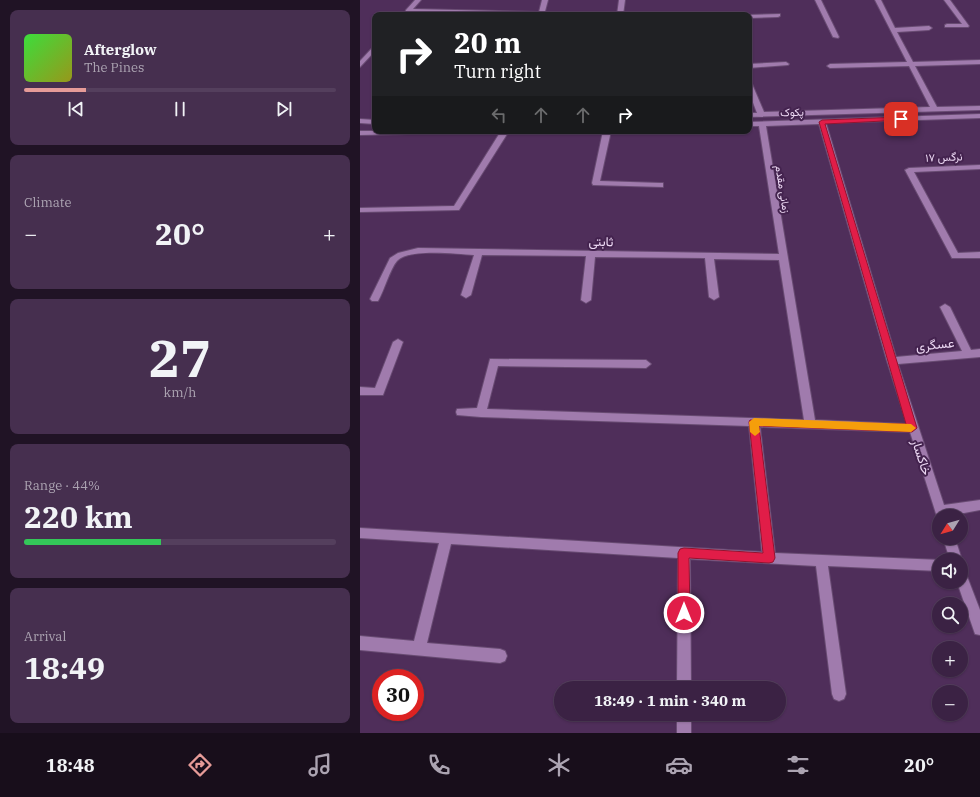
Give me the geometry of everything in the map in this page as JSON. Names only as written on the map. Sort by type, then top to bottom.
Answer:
[{"type":"street","points":[[407,12],[418,0]]},
{"type":"street","points":[[542,12],[545,0]]},
{"type":"street","points":[[620,12],[622,0]]},
{"type":"street","points":[[818,0],[836,37]]},
{"type":"street","points":[[878,0],[935,110]]},
{"type":"street","points":[[947,0],[966,26],[947,26]]},
{"type":"street","points":[[752,16],[778,15]]},
{"type":"street","points":[[893,30],[929,28]]},
{"type":"street","points":[[360,65],[372,51]]},
{"type":"street","points":[[830,66],[980,62]]},
{"type":"street","points":[[752,66],[786,64]]},
{"type":"street","points":[[752,92],[761,114]]},
{"type":"street","name":"پکوک","points":[[752,115],[980,108]]},
{"type":"street","name":"پکوک","points":[[752,124],[980,116]]},
{"type":"street","points":[[360,121],[372,122]]},
{"type":"street","name":"خاکسار","points":[[822,122],[912,428],[940,509]]},
{"type":"street","name":"زمانی مقدم","points":[[762,123],[810,424]]},
{"type":"street","points":[[360,133],[372,133]]},
{"type":"street","points":[[360,210],[456,208],[503,134]]},
{"type":"street","points":[[606,134],[596,183],[660,185]]},
{"type":"street","name":"نرگس ۱۷","points":[[980,167],[909,170],[955,256],[980,255]]},
{"type":"street","name":"ثابتی","points":[[375,299],[393,260],[401,255],[418,251],[783,257]]},
{"type":"street","points":[[466,295],[479,252]]},
{"type":"street","points":[[586,300],[591,254]]},
{"type":"street","points":[[709,256],[714,297]]},
{"type":"street","points":[[945,307],[968,354]]},
{"type":"street","points":[[360,391],[379,392],[398,342]]},
{"type":"street","name":"عسگری","points":[[892,361],[980,353]]},
{"type":"street","points":[[481,413],[494,362],[646,364]]},
{"type":"street","points":[[460,412],[912,428]]},
{"type":"street","points":[[754,422],[769,558]]},
{"type":"street","points":[[960,509],[980,505]]},
{"type":"street","points":[[360,533],[769,558],[932,565]]},
{"type":"street","points":[[419,648],[446,538]]},
{"type":"street","points":[[684,553],[684,681]]},
{"type":"street","points":[[821,560],[839,694]]},
{"type":"street","points":[[966,589],[980,630]]},
{"type":"street","points":[[360,643],[500,656]]},
{"type":"street","points":[[684,721],[684,733]]},
{"type":"slow traffic","points":[[755,432],[754,422],[911,428]]},
{"type":"route","points":[[684,613],[684,553],[769,558],[754,422],[912,428],[822,122],[901,119]]}]
